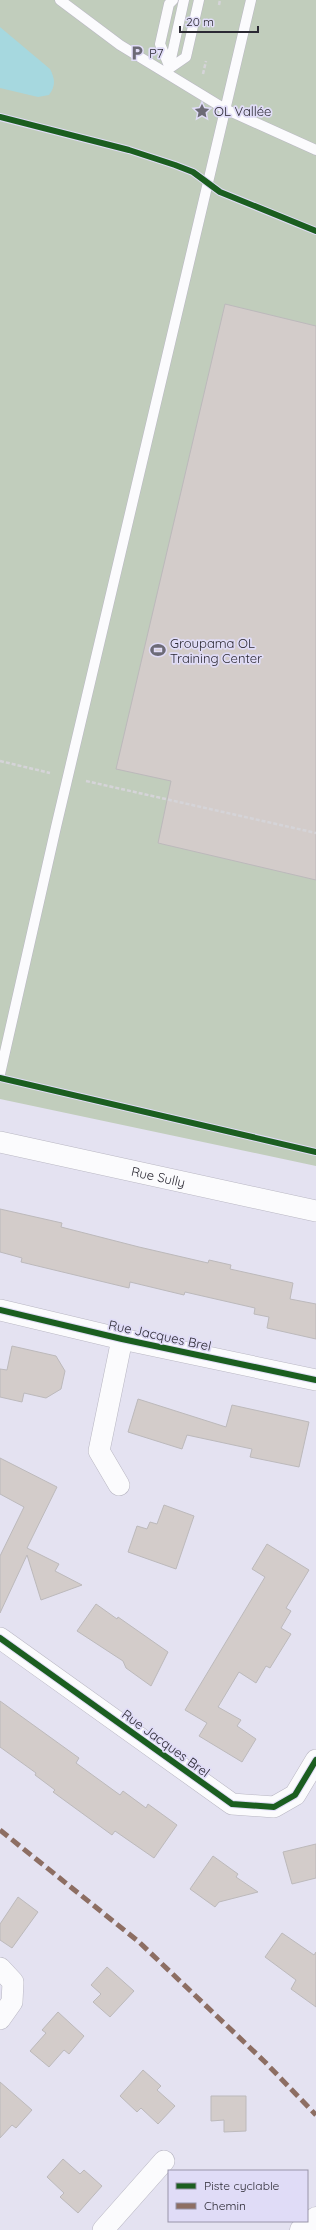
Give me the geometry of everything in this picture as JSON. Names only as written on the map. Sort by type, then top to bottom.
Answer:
[{"type":"street","name":"Rue Sully","points":[[0,1142],[316,1211]]},
{"type":"street","name":"Rue Jacques Brel","points":[[0,1310],[122,1339],[316,1380]]},
{"type":"street","name":"Rue Jacques Brel","points":[[119,1485],[99,1451],[122,1339]]},
{"type":"street","name":"Rue Jacques Brel","points":[[0,1638],[232,1804],[274,1807],[295,1795],[316,1760]]},
{"type":"street","points":[[0,1968],[12,1982],[12,2002],[0,2019]]},
{"type":"street","points":[[103,2230],[164,2161]]},
{"type":"street","points":[[301,2230],[316,2218]]},
{"type":"lane","points":[[60,0],[120,46],[169,71],[225,109],[316,150]]},
{"type":"lane","points":[[169,71],[160,44],[169,4],[173,0]]},
{"type":"lane","points":[[169,71],[184,0]]},
{"type":"lane","points":[[169,71],[186,57],[199,0]]},
{"type":"lane","points":[[0,1074],[251,0]]},
{"type":"path","points":[[0,761],[316,833]]},
{"type":"green space","name":"Groupama OL Training Center","points":[[0,0],[316,0],[316,1166],[0,1099]]},
{"type":"water","points":[[0,27],[50,69],[54,82],[53,88],[49,95],[38,97],[0,88]]},
{"type":"building","points":[[225,304],[316,326],[316,880],[158,843],[171,781],[116,769]]},
{"type":"building","points":[[0,1209],[62,1223],[61,1227],[139,1247],[208,1263],[209,1260],[231,1265],[230,1269],[293,1283],[290,1299],[316,1304],[316,1339],[267,1328],[269,1317],[254,1314],[255,1308],[185,1292],[184,1295],[130,1282],[129,1288],[21,1262],[22,1258],[0,1252]]},
{"type":"building","points":[[12,1346],[56,1356],[65,1371],[61,1389],[46,1398],[24,1393],[22,1402],[0,1397],[0,1369],[7,1370]]},
{"type":"building","points":[[138,1399],[226,1427],[232,1405],[309,1422],[299,1467],[250,1457],[252,1449],[187,1435],[182,1449],[128,1432]]},
{"type":"building","points":[[0,1458],[57,1487],[27,1548],[59,1564],[55,1571],[82,1585],[41,1600],[27,1555],[0,1613],[0,1556],[24,1507],[0,1494]]},
{"type":"building","points":[[164,1505],[194,1516],[176,1569],[128,1552],[137,1526],[147,1529],[150,1522],[157,1524]]},
{"type":"building","points":[[267,1544],[309,1570],[286,1608],[291,1611],[281,1628],[291,1634],[270,1668],[266,1666],[256,1683],[239,1672],[218,1707],[241,1720],[237,1726],[256,1739],[242,1762],[199,1736],[207,1723],[185,1710],[265,1577],[252,1569]]},
{"type":"building","points":[[96,1604],[117,1619],[118,1617],[168,1652],[151,1686],[126,1668],[123,1661],[77,1631]]},
{"type":"building","points":[[0,1701],[79,1758],[76,1763],[120,1795],[123,1791],[146,1808],[148,1804],[177,1825],[154,1858],[115,1831],[112,1835],[53,1792],[55,1790],[35,1775],[36,1773],[0,1747]]},
{"type":"building","points":[[316,1844],[316,1878],[292,1884],[283,1852]]},
{"type":"building","points":[[213,1856],[238,1874],[236,1877],[258,1892],[219,1902],[215,1907],[190,1889]]},
{"type":"building","points":[[18,1897],[38,1912],[12,1948],[0,1940],[0,1924]]},
{"type":"building","points":[[282,1933],[314,1955],[316,1952],[316,2007],[291,1989],[296,1980],[265,1957]]},
{"type":"building","points":[[107,1967],[134,1991],[110,2017],[93,2002],[101,1994],[91,1985]]},
{"type":"building","points":[[58,2012],[84,2036],[69,2054],[64,2050],[49,2067],[30,2051],[46,2033],[42,2030]]},
{"type":"building","points":[[143,2070],[161,2086],[157,2090],[175,2106],[158,2124],[141,2108],[137,2112],[120,2096]]},
{"type":"building","points":[[0,2082],[32,2110],[16,2128],[12,2125],[0,2138]]},
{"type":"building","points":[[211,2096],[246,2096],[246,2131],[224,2132],[224,2120],[211,2121]]},
{"type":"building","points":[[63,2159],[80,2174],[84,2170],[102,2186],[78,2213],[60,2197],[64,2193],[47,2177]]},
{"type":"marked path","points":[[0,1830],[139,1942],[265,2062],[316,2115]]},
{"type":"cycle path","points":[[0,117],[129,150],[175,165],[193,172],[220,192],[316,231]]},
{"type":"cycle path","points":[[0,1078],[316,1152]]},
{"type":"cycle path","points":[[0,1310],[122,1339],[316,1380]]},
{"type":"cycle path","points":[[0,1638],[232,1804],[274,1807],[295,1795],[316,1760]]},
{"type":"place","name":"P7","points":[[137,53]]},
{"type":"place","name":"OL Vallée","points":[[202,111]]},
{"type":"place","name":"Groupama OL Training Center","points":[[158,650]]}]
